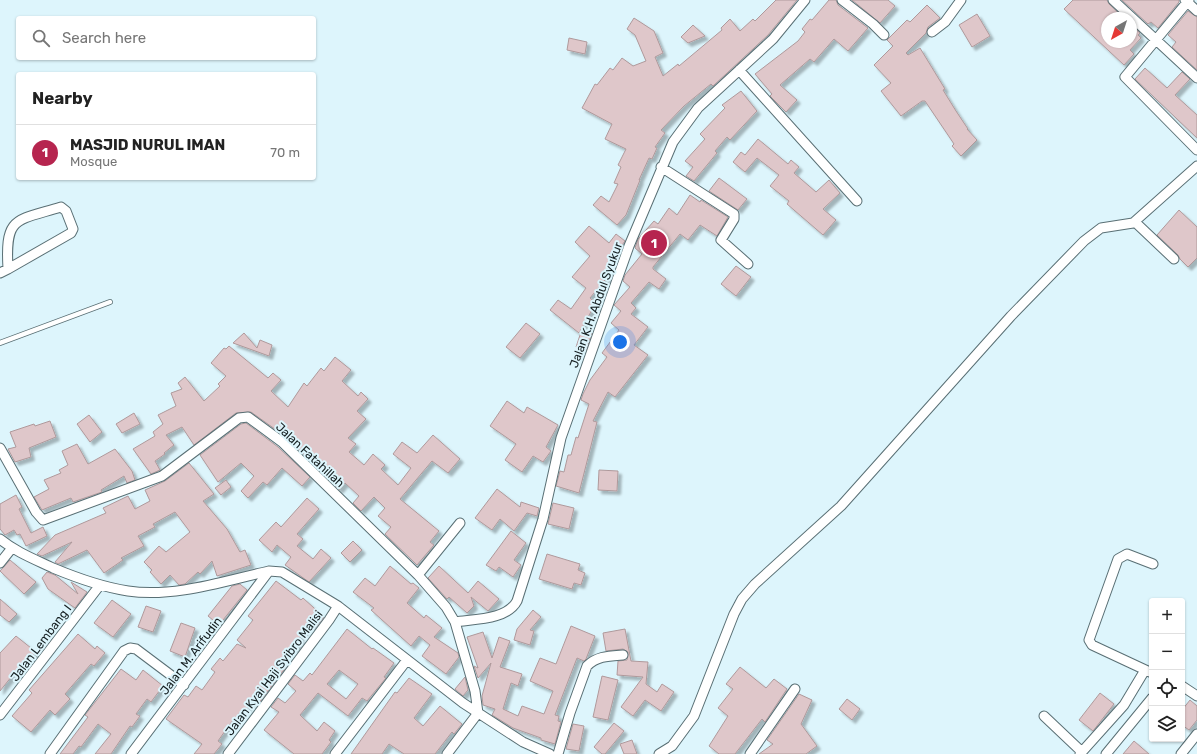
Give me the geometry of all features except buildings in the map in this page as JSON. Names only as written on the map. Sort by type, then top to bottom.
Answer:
[{"type":"street","name":"Jalan K.H. Abdul Syukur","points":[[455,622],[502,614],[513,608],[519,595],[543,519],[561,438],[629,246],[661,167],[673,142],[694,114],[773,39],[805,0]]},
{"type":"street","points":[[842,0],[873,24],[884,35]]},
{"type":"street","points":[[932,32],[945,22],[962,0]]},
{"type":"street","points":[[1113,0],[1197,78]]},
{"type":"street","points":[[1197,11],[1187,1],[1124,77],[1197,150]]},
{"type":"street","points":[[739,70],[857,201]]},
{"type":"street","points":[[660,754],[672,746],[694,716],[734,614],[742,599],[755,584],[841,506],[1011,316],[1084,241],[1101,228],[1135,222],[1197,166]]},
{"type":"street","points":[[661,167],[734,214],[734,219],[721,240],[748,264]]},
{"type":"street","points":[[61,207],[66,211],[73,229],[71,233],[4,271],[10,228],[20,219],[61,207]]},
{"type":"street","points":[[1135,222],[1174,259]]},
{"type":"street","name":"Jalan Fatahillah","points":[[0,448],[36,512],[40,518],[46,519],[162,476],[239,418],[248,417],[282,442],[418,575],[446,607],[455,622],[477,696],[478,713]]},
{"type":"street","points":[[418,575],[460,523]]},
{"type":"street","points":[[0,539],[12,548],[72,576],[100,585],[129,591],[176,590],[269,571],[282,572],[338,606],[478,713],[523,742],[550,754]]},
{"type":"street","points":[[0,563],[12,548]]},
{"type":"street","points":[[1044,716],[1081,753],[1124,705],[1148,671],[1092,645],[1089,640],[1118,559],[1127,554],[1153,564]]},
{"type":"street","name":"Jalan M. Arifudin","points":[[131,754],[269,571]]},
{"type":"street","name":"Jalan Lembang I","points":[[0,715],[100,585]]},
{"type":"street","name":"Jalan Kyai Haji Syibro Malisi","points":[[228,754],[338,606]]},
{"type":"street","points":[[50,754],[124,651],[130,648],[136,649],[184,685]]},
{"type":"street","points":[[558,754],[570,713],[587,666],[592,661],[601,658],[622,655]]},
{"type":"street","points":[[336,754],[407,660]]},
{"type":"street","points":[[1185,688],[1197,696]]},
{"type":"street","points":[[750,754],[795,689]]},
{"type":"street","points":[[1106,754],[1149,702]]},
{"type":"street","points":[[447,754],[478,713]]},
{"type":"street","points":[[1181,754],[1197,734]]},
{"type":"lane","points":[[0,343],[110,302]]},
{"type":"place","name":"MASJID NURUL IMAN","points":[[654,243]]}]
